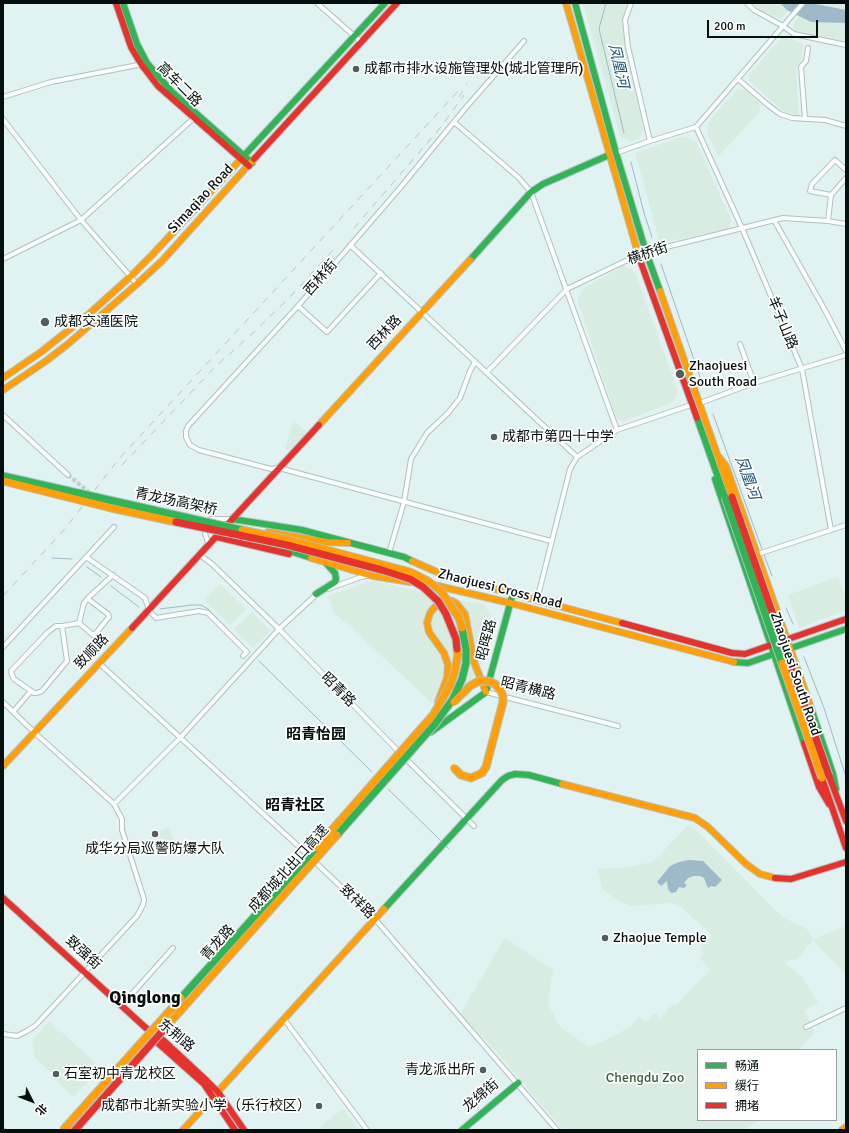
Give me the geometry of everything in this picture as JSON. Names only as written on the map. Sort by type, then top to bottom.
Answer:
[{"type":"main road","name":"高车二路","points":[[116,3],[132,47],[158,86],[194,118],[243,157]]},
{"type":"main road","name":"高车二路","points":[[123,3],[144,64],[172,92],[251,164]]},
{"type":"main road","name":"Simaqiao Road","points":[[3,378],[41,352],[89,314],[130,277],[385,3]]},
{"type":"main road","name":"Simaqiao Road","points":[[3,390],[63,348],[162,261],[397,3]]},
{"type":"main road","name":"Zhaojuesi South Road","points":[[566,3],[613,154],[700,403],[712,452],[712,470],[819,787],[832,811],[846,848]]},
{"type":"main road","name":"Zhaojuesi South Road","points":[[574,3],[638,255],[691,405],[712,452],[728,497],[825,777],[832,811]]},
{"type":"main road","name":"西林路","points":[[200,555],[531,192],[543,184],[613,154]]},
{"type":"main road","name":"Zhaojuesi South Road","points":[[712,452],[726,466],[756,554],[791,648],[833,774],[846,821]]},
{"type":"main road","points":[[3,472],[26,484]]},
{"type":"main road","name":"青龙场高架桥","points":[[3,476],[111,508],[289,540],[343,557]]},
{"type":"main road","name":"青龙场高架桥","points":[[3,481],[26,484]]},
{"type":"main road","points":[[3,486],[26,484]]},
{"type":"main road","name":"Zhaojuesi Cross Road","points":[[232,519],[302,530],[404,557],[446,576],[732,653],[745,654],[846,619]]},
{"type":"main road","points":[[234,531],[292,535],[326,542],[348,543]]},
{"type":"main road","points":[[234,531],[291,552],[315,559]]},
{"type":"main road","name":"Zhaojuesi Cross Road","points":[[218,537],[268,550],[315,559],[373,576],[451,588],[733,662],[748,663],[846,629]]},
{"type":"main road","name":"致顺路","points":[[3,766],[200,555]]},
{"type":"main road","name":"成都城北出口高速","points":[[63,1130],[433,715],[450,686],[455,671],[458,654],[456,639],[446,614],[438,601],[423,587],[410,579],[343,557]]},
{"type":"main road","name":"成都城北出口高速","points":[[75,1130],[435,724],[453,699],[462,679],[466,663],[466,649],[459,618],[441,591],[428,581],[410,572],[343,557]]},
{"type":"main road","points":[[316,594],[335,582],[336,579],[335,573],[326,562]]},
{"type":"main road","name":"昭晖路","points":[[486,692],[513,594]]},
{"type":"main road","points":[[433,715],[446,678],[448,665],[444,654],[427,628],[427,623],[430,613],[438,604],[446,600],[452,600],[458,604],[465,614],[474,662],[486,692]]},
{"type":"main road","points":[[435,724],[474,682],[492,682],[501,691],[503,696],[502,702],[486,767],[482,773],[471,778],[461,775],[454,768]]},
{"type":"main road","name":"昭青横路","points":[[402,755],[486,692]]},
{"type":"main road","name":"青龙路","points":[[69,1130],[402,755]]},
{"type":"main road","points":[[183,1130],[466,818],[502,780],[515,774],[521,773],[698,819],[746,864],[760,874],[769,877],[791,879],[846,862]]},
{"type":"main road","name":"Zhaojuesi South Road","points":[[825,777],[842,807]]},
{"type":"main road","name":"致强街","points":[[3,898],[146,1028]]},
{"type":"main road","name":"东荆路","points":[[146,1028],[202,1076],[244,1130]]},
{"type":"main road","name":"龙绵街","points":[[462,1130],[518,1083]]},
{"type":"main road","name":"东荆路","points":[[216,1095],[235,1130]]},
{"type":"main road","points":[[842,1130],[846,1127]]},
{"type":"street","points":[[317,3],[361,42]]},
{"type":"street","points":[[631,3],[625,20],[628,46],[650,141]]},
{"type":"street","points":[[747,3],[754,10],[783,26],[794,34],[846,45]]},
{"type":"street","points":[[613,154],[696,127],[803,3]]},
{"type":"street","name":"西林街","points":[[279,468],[271,469],[199,450],[190,445],[186,437],[188,426],[298,306],[524,41]]},
{"type":"street","points":[[805,119],[801,67],[806,61],[808,48]]},
{"type":"street","points":[[3,98],[51,82],[144,64]]},
{"type":"street","points":[[738,79],[780,114],[792,118],[825,120],[846,126]]},
{"type":"street","points":[[3,259],[81,220],[194,118]]},
{"type":"street","points":[[3,119],[81,220],[137,284]]},
{"type":"street","points":[[454,122],[519,178],[531,192],[617,430]]},
{"type":"street","name":"羊子山路","points":[[696,127],[742,228],[802,369],[831,530]]},
{"type":"street","points":[[831,195],[810,191],[812,184],[835,160],[846,170]]},
{"type":"street","points":[[828,221],[831,195],[846,178]]},
{"type":"street","name":"横桥街","points":[[487,372],[567,289],[638,255],[783,218],[828,221],[846,224]]},
{"type":"street","points":[[774,220],[826,312],[846,351]]},
{"type":"street","points":[[350,245],[577,457]]},
{"type":"street","points":[[298,306],[327,332],[381,273]]},
{"type":"street","points":[[740,344],[754,383]]},
{"type":"street","points":[[700,403],[754,383],[846,355]]},
{"type":"street","points":[[389,553],[404,502],[411,460],[427,433],[448,413],[460,398],[475,362]]},
{"type":"street","points":[[537,600],[570,469],[577,457],[617,430],[691,405]]},
{"type":"street","points":[[3,415],[68,475]]},
{"type":"street","points":[[279,468],[552,541]]},
{"type":"street","points":[[100,501],[108,504],[125,503],[201,520],[232,519]]},
{"type":"street","points":[[201,520],[209,546]]},
{"type":"street","points":[[742,559],[846,525]]},
{"type":"street","points":[[3,647],[114,527]]},
{"type":"street","name":"昭青路","points":[[200,555],[212,564],[279,629],[402,755],[474,826]]},
{"type":"street","points":[[86,557],[145,598],[149,610],[156,618],[198,611],[208,613],[247,652],[243,656]]},
{"type":"street","points":[[79,623],[84,603],[113,575]]},
{"type":"street","points":[[114,804],[180,738],[279,629],[316,594],[361,577],[373,576]]},
{"type":"street","points":[[62,626],[67,661],[66,664],[42,691],[37,693],[31,691],[14,679],[12,671],[48,632],[56,626],[79,623],[93,634],[109,617],[108,614],[88,599]]},
{"type":"street","name":"致祥路","points":[[99,663],[311,858],[375,919],[557,1130]]},
{"type":"street","points":[[13,712],[31,691]]},
{"type":"street","name":"昭青横路","points":[[486,692],[618,726]]},
{"type":"street","points":[[3,702],[114,804],[122,819],[122,830],[143,894],[143,905],[137,916],[35,1026],[16,1036],[3,1034]]},
{"type":"street","points":[[122,1006],[173,948]]},
{"type":"street","points":[[806,1027],[846,1008]]},
{"type":"street","points":[[284,1019],[368,1130]]},
{"type":"green space","points":[[583,3],[629,3],[625,11],[624,35],[644,131],[639,138],[630,142],[620,136]]},
{"type":"green space","points":[[752,3],[795,3],[781,19],[759,10]]},
{"type":"green space","points":[[811,3],[835,3],[846,5],[846,42],[794,30],[793,24]]},
{"type":"green space","points":[[783,36],[803,44],[801,59],[796,69],[799,116],[782,110],[749,81],[749,75]]},
{"type":"green space","points":[[744,89],[759,102],[760,111],[718,157],[707,133],[708,122],[737,90]]},
{"type":"green space","points":[[683,136],[696,141],[732,222],[728,229],[660,243],[635,153]]},
{"type":"green space","points":[[624,266],[635,272],[678,392],[672,402],[622,422],[616,418],[577,299],[584,288]]},
{"type":"green space","points":[[293,420],[307,432],[290,451],[288,451],[285,449]]},
{"type":"green space","points":[[838,577],[846,599],[846,610],[799,628],[788,595]]},
{"type":"green space","points":[[372,581],[484,605],[492,617],[481,667],[469,697],[431,702],[333,611],[328,596]]},
{"type":"green space","points":[[220,584],[246,609],[230,625],[204,600]]},
{"type":"green space","points":[[252,612],[271,631],[253,648],[234,629]]},
{"type":"green space","name":"Chengdu Zoo","points":[[689,825],[696,830],[777,912],[786,919],[806,928],[813,939],[846,926],[846,976],[813,940],[797,959],[786,961],[784,963],[802,977],[818,1002],[805,1010],[815,1032],[799,1049],[697,1049],[697,1121],[756,1121],[746,1130],[563,1130],[495,1050],[460,1014],[505,938],[553,970],[548,1004],[560,1027],[589,1047],[614,1036],[631,1026],[639,1016],[646,1022],[654,1013],[660,1018],[672,1005],[675,1006],[710,970],[700,958],[704,953],[701,946],[712,935],[678,905],[670,903],[634,906],[621,902],[602,889],[598,869],[624,868],[652,862]]},
{"type":"green space","points":[[168,827],[175,844],[151,854],[149,837]]},
{"type":"green space","points":[[49,1021],[100,1067],[74,1097],[51,1076],[53,1074],[35,1058],[32,1040]]},
{"type":"green space","points":[[343,1109],[359,1130],[323,1130],[320,1126]]},
{"type":"water","points":[[780,3],[810,3],[846,10],[846,23],[811,22],[787,10]]},
{"type":"water","points":[[689,860],[703,861],[722,880],[715,887],[711,886],[708,888],[704,878],[694,876],[688,878],[684,883],[687,885],[684,888],[679,887],[676,892],[671,893],[668,889],[667,881],[661,886],[657,882],[670,866]]},
{"type":"waterway","name":"凤凰河","points":[[606,3],[599,29],[624,133]]},
{"type":"waterway","name":"凤凰河","points":[[631,162],[644,213],[652,237]]},
{"type":"waterway","name":"凤凰河","points":[[661,264],[701,380]]},
{"type":"waterway","name":"凤凰河","points":[[713,414],[762,549]]},
{"type":"waterway","name":"凤凰河","points":[[764,555],[772,576]]},
{"type":"waterway","points":[[52,558],[72,559]]},
{"type":"waterway","points":[[87,567],[101,577]]},
{"type":"waterway","points":[[111,586],[139,607]]},
{"type":"waterway","points":[[160,609],[201,605],[208,609],[248,650]]},
{"type":"waterway","name":"凤凰河","points":[[786,608],[793,624]]},
{"type":"waterway","name":"凤凰河","points":[[804,657],[824,708],[846,777]]},
{"type":"waterway","points":[[259,661],[372,772]]},
{"type":"waterway","points":[[388,789],[442,842]]},
{"type":"waterway","points":[[445,845],[449,849]]},
{"type":"waterway","points":[[3,1127],[7,1130]]},
{"type":"tunnel","points":[[68,475],[90,493]]},
{"type":"railway","points":[[459,97],[467,84]]},
{"type":"railway","points":[[3,596],[64,530],[118,460],[460,89]]},
{"type":"railway","points":[[354,228],[441,127],[464,95]]},
{"type":"railway","points":[[122,465],[216,366],[290,297],[334,249]]},
{"type":"traffic: fast","points":[[123,3],[137,44],[147,63],[172,92],[252,163]]},
{"type":"traffic: fast","points":[[240,160],[385,3]]},
{"type":"traffic: fast","points":[[575,3],[616,153],[646,252],[660,291]]},
{"type":"traffic: fast","points":[[470,260],[531,192],[543,184],[609,155]]},
{"type":"traffic: fast","points":[[697,418],[725,497]]},
{"type":"traffic: fast","points":[[3,476],[242,530]]},
{"type":"traffic: fast","points":[[715,479],[804,743]]},
{"type":"traffic: fast","points":[[725,497],[782,663]]},
{"type":"traffic: fast","points":[[232,519],[302,530],[404,557],[412,561]]},
{"type":"traffic: fast","points":[[263,543],[315,559]]},
{"type":"traffic: fast","points":[[316,594],[335,582],[336,579],[335,573],[325,562]]},
{"type":"traffic: fast","points":[[431,732],[486,692],[513,593]]},
{"type":"traffic: fast","points":[[337,835],[435,724],[453,699],[462,679],[466,663],[466,649],[462,628]]},
{"type":"traffic: fast","points":[[734,662],[748,663],[846,629]]},
{"type":"traffic: fast","points":[[810,705],[833,774],[836,789]]},
{"type":"traffic: fast","points":[[384,909],[502,780],[515,774],[529,775],[562,784]]},
{"type":"traffic: fast","points":[[181,998],[316,848]]},
{"type":"traffic: fast","points":[[462,1130],[518,1083]]},
{"type":"traffic: slow","points":[[566,3],[640,260]]},
{"type":"traffic: slow","points":[[3,390],[68,344],[162,261],[254,159]]},
{"type":"traffic: slow","points":[[3,378],[41,352],[89,314],[130,277],[240,160]]},
{"type":"traffic: slow","points":[[319,425],[470,260]]},
{"type":"traffic: slow","points":[[660,291],[732,497]]},
{"type":"traffic: slow","points":[[719,457],[726,466],[810,705]]},
{"type":"traffic: slow","points":[[3,481],[111,508],[176,522]]},
{"type":"traffic: slow","points":[[242,530],[289,540],[410,572],[428,581],[441,591],[459,618],[462,628]]},
{"type":"traffic: slow","points":[[268,532],[326,542],[348,543]]},
{"type":"traffic: slow","points":[[311,558],[373,576],[410,582]]},
{"type":"traffic: slow","points":[[412,561],[446,576],[622,623]]},
{"type":"traffic: slow","points":[[434,585],[510,603],[734,662]]},
{"type":"traffic: slow","points":[[438,702],[447,678],[448,665],[444,653],[429,632],[427,623],[430,613],[434,608],[446,600],[457,604],[465,614],[474,662],[486,692]]},
{"type":"traffic: slow","points":[[3,766],[132,628]]},
{"type":"traffic: slow","points":[[316,848],[433,715],[450,686],[455,671],[458,654],[457,649]]},
{"type":"traffic: slow","points":[[782,663],[822,778]]},
{"type":"traffic: slow","points":[[454,702],[470,686],[479,681],[488,681],[495,684],[503,696],[503,702],[486,767],[482,773],[471,778],[461,775],[454,768]]},
{"type":"traffic: slow","points":[[562,784],[695,818],[708,827],[746,864],[760,874],[775,878]]},
{"type":"traffic: slow","points":[[166,1027],[337,835]]},
{"type":"traffic: slow","points":[[183,1130],[384,909]]},
{"type":"traffic: slow","points":[[63,1130],[181,998]]},
{"type":"traffic: slow","points":[[69,1130],[159,1029]]},
{"type":"traffic: slow","points":[[842,1130],[846,1127]]},
{"type":"traffic: jam","points":[[116,3],[131,47],[141,64],[158,86],[249,166]]},
{"type":"traffic: jam","points":[[254,159],[397,3]]},
{"type":"traffic: jam","points":[[640,260],[697,418]]},
{"type":"traffic: jam","points":[[132,628],[319,425]]},
{"type":"traffic: jam","points":[[732,497],[829,776]]},
{"type":"traffic: jam","points":[[176,522],[287,545],[382,570],[410,579],[423,587],[438,601],[446,614],[456,639],[457,649]]},
{"type":"traffic: jam","points":[[217,537],[289,554]]},
{"type":"traffic: jam","points":[[622,623],[732,653],[745,654],[846,619]]},
{"type":"traffic: jam","points":[[804,743],[819,787],[829,804]]},
{"type":"traffic: jam","points":[[829,776],[846,821]]},
{"type":"traffic: jam","points":[[822,778],[846,848]]},
{"type":"traffic: jam","points":[[775,878],[791,879],[846,862]]},
{"type":"traffic: jam","points":[[3,898],[146,1028],[164,1041],[207,1081],[218,1092],[244,1130]]},
{"type":"traffic: jam","points":[[75,1130],[166,1027]]},
{"type":"traffic: jam","points":[[153,1037],[204,1084],[235,1130]]},
{"type":"place","name":"成都市排水设施管理处(城北管理所)","points":[[356,69]]},
{"type":"place","name":"成都交通医院","points":[[45,322]]},
{"type":"place","name":"Zhaojuesi South Road","points":[[680,374]]},
{"type":"place","name":"成都市第四十中学","points":[[494,437]]},
{"type":"place","name":"成华分局巡警防爆大队","points":[[155,834]]},
{"type":"place","name":"Zhaojue Temple","points":[[605,938]]},
{"type":"place","name":"青龙派出所","points":[[483,1070]]},
{"type":"place","name":"石室初中青龙校区","points":[[56,1074]]},
{"type":"place","name":"成都市北新实验小学（乐行校区）","points":[[319,1106]]},
{"type":"district","name":"昭青怡园","points":[[316,735]]},
{"type":"district","name":"昭青社区","points":[[295,806]]},
{"type":"district","name":"Qinglong","points":[[145,998]]}]
